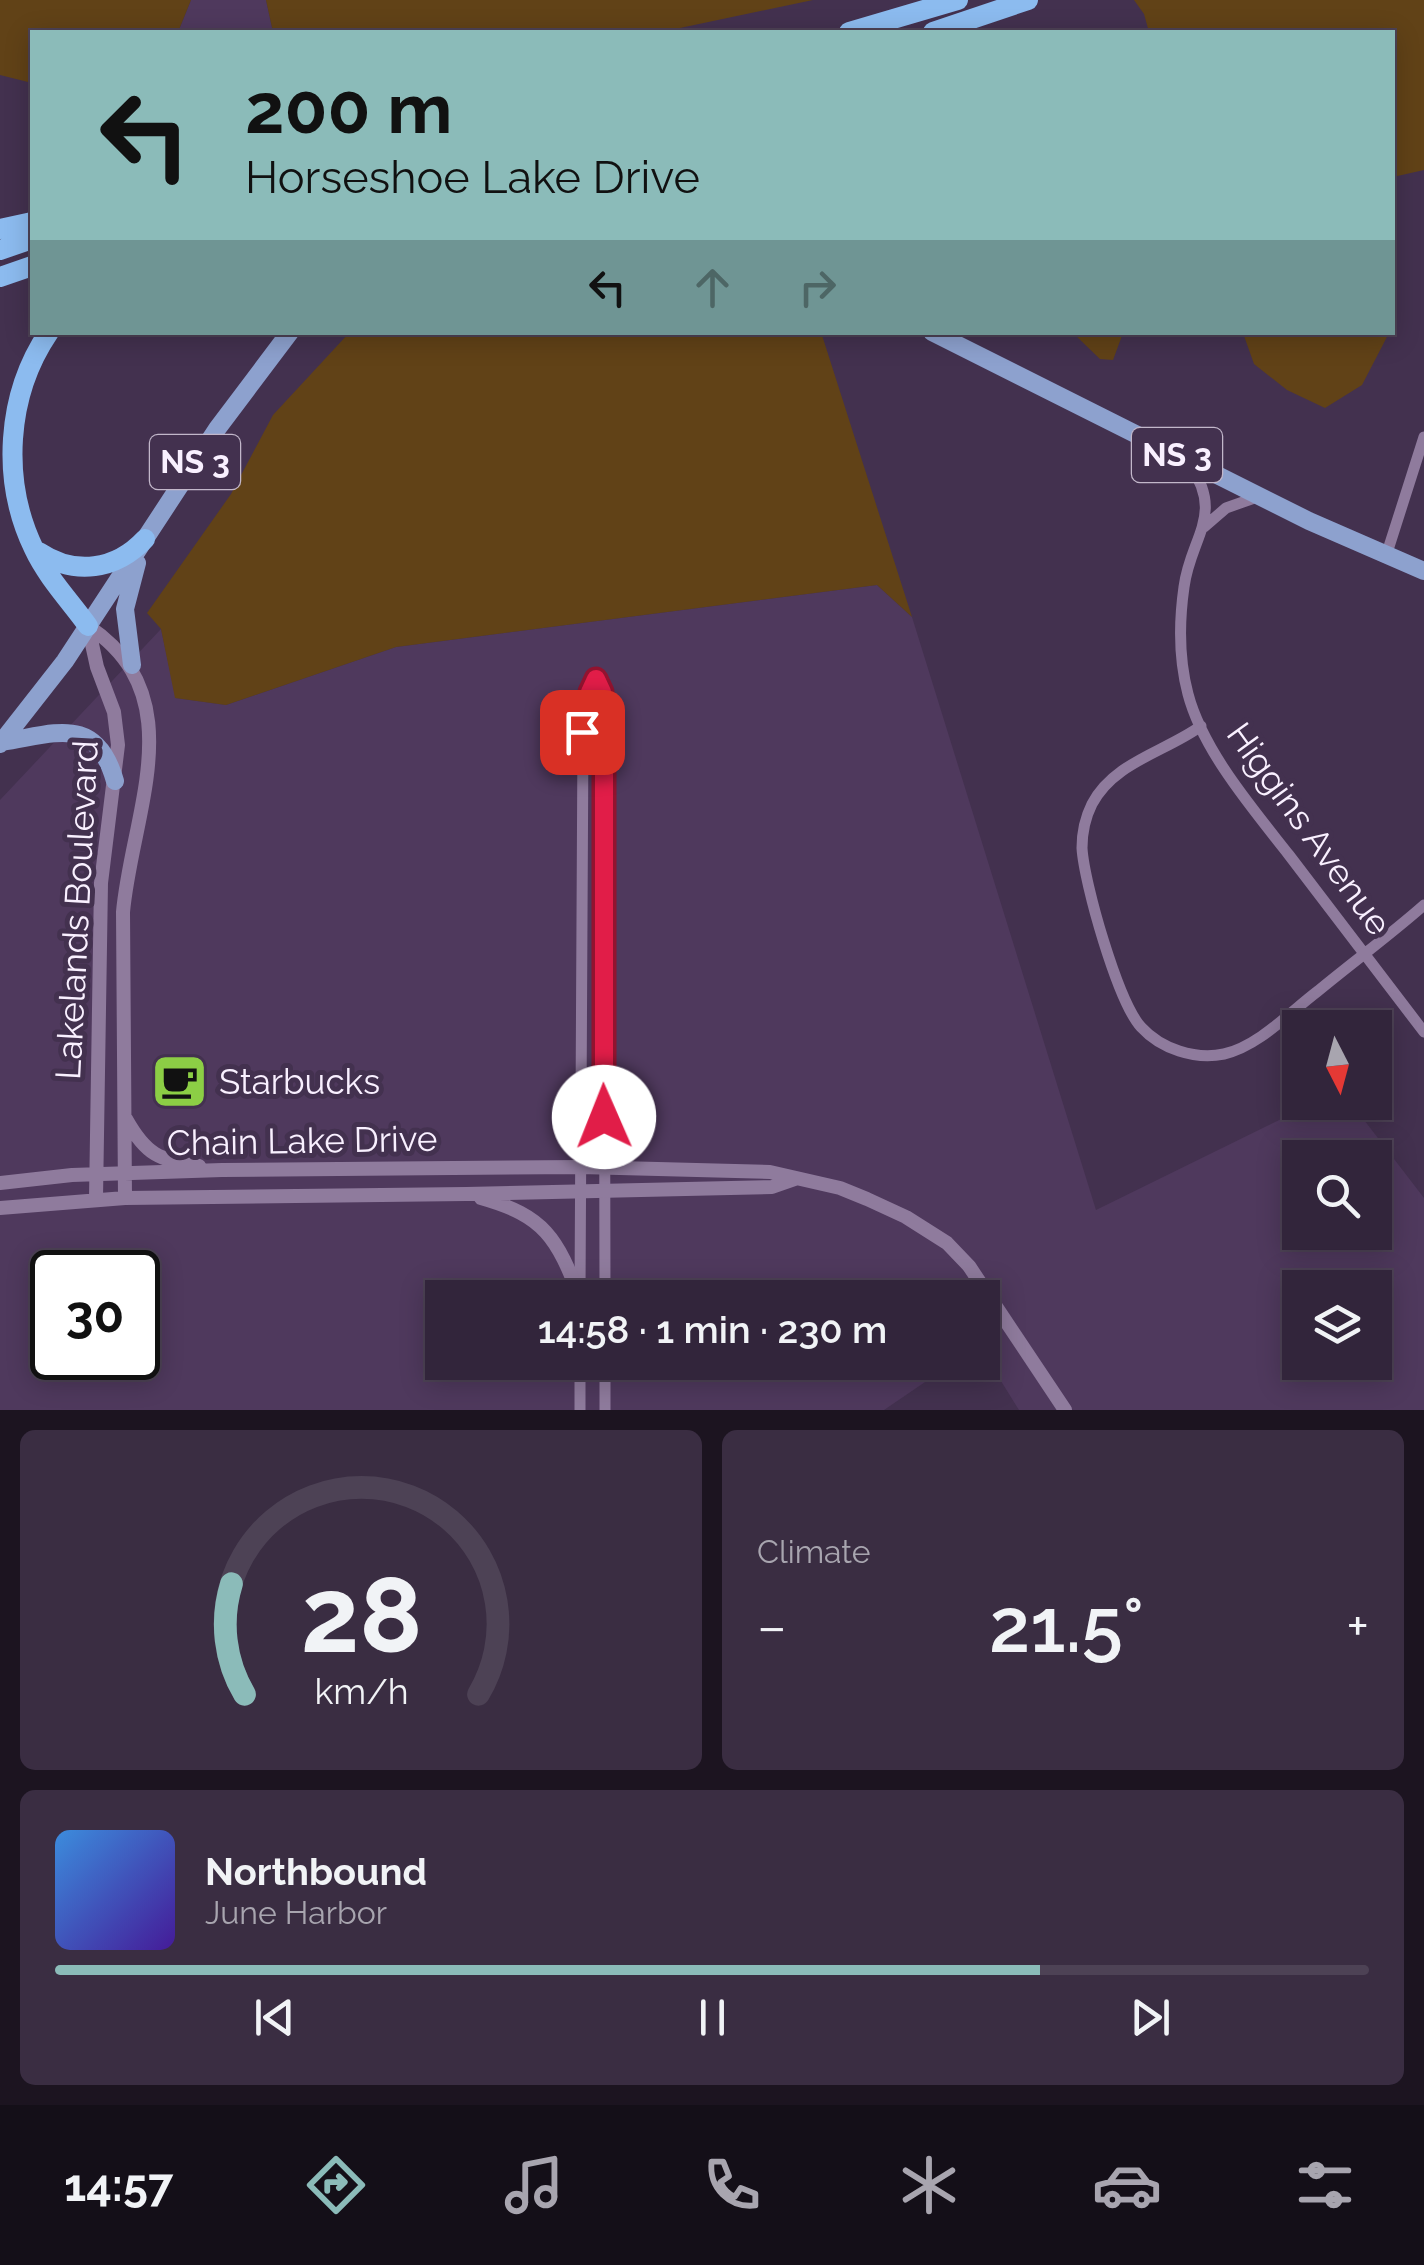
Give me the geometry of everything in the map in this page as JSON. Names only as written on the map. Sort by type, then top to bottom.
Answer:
[{"type":"highway","points":[[856,30],[958,0]]},
{"type":"highway","points":[[939,30],[1028,0]]},
{"type":"highway","points":[[0,229],[30,222]]},
{"type":"highway","points":[[0,250],[30,240]]},
{"type":"highway","points":[[0,277],[30,267]]},
{"type":"highway","points":[[46,335],[23,382],[12,442],[18,502],[33,548],[88,626]]},
{"type":"highway","points":[[33,548],[58,563],[90,568],[120,559],[145,539]]},
{"type":"main road","name":"NS 3","points":[[1,743],[88,626],[217,429],[288,335]]},
{"type":"main road","name":"NS 3","points":[[938,335],[1261,496],[1424,571]]},
{"type":"main road","points":[[132,665],[124,609],[145,539]]},
{"type":"main road","points":[[1,743],[47,733],[76,734],[103,750],[115,781]]},
{"type":"street","points":[[1386,556],[1424,437]]},
{"type":"street","name":"Higgins Avenue","points":[[1185,458],[1205,494],[1204,527],[1184,584],[1180,634],[1188,695],[1201,726],[1238,789],[1424,1032]]},
{"type":"street","points":[[1204,527],[1236,502],[1261,496]]},
{"type":"street","points":[[88,626],[132,665]]},
{"type":"street","name":"Lakelands Boulevard","points":[[88,626],[97,667],[114,712],[118,754],[101,883],[96,1198]]},
{"type":"street","name":"Lakelands Boulevard","points":[[125,1198],[123,912],[150,746],[145,704],[132,665]]},
{"type":"street","points":[[580,1280],[582,732],[596,679],[602,692],[604,816],[605,1280]]},
{"type":"street","points":[[1201,726],[1108,781],[1094,800],[1083,830],[1082,852],[1088,882],[1124,997],[1138,1024],[1150,1036],[1177,1050],[1210,1056],[1226,1053],[1260,1036],[1424,906]]},
{"type":"street","points":[[582,816],[604,816]]},
{"type":"street","points":[[582,954],[604,954]]},
{"type":"street","points":[[124,1114],[138,1140],[150,1152],[163,1159],[222,1170]]},
{"type":"street","name":"Chain Lake Drive","points":[[0,1183],[97,1174],[222,1170],[581,1167],[770,1172],[840,1188],[881,1204],[947,1243],[969,1266],[1065,1410]]},
{"type":"street","points":[[332,1169],[332,1196]]},
{"type":"street","name":"Chain Lake Drive","points":[[0,1208],[96,1198],[772,1186],[795,1178]]},
{"type":"street","points":[[466,1194],[522,1211],[559,1247],[573,1280]]},
{"type":"street","points":[[580,1380],[580,1410]]},
{"type":"street","points":[[605,1380],[606,1410]]},
{"type":"shaded area","points":[[0,0],[191,0],[179,30],[30,30],[30,82],[0,75]]},
{"type":"shaded area","points":[[191,0],[266,0],[273,30],[179,30]]},
{"type":"shaded area","points":[[266,0],[813,0],[670,30],[273,30]]},
{"type":"shaded area","points":[[1134,0],[1424,0],[1424,170],[1395,177],[1395,30],[1148,30]]},
{"type":"shaded area","points":[[347,335],[822,335],[912,617],[877,585],[396,647],[226,705],[175,698],[161,629],[147,613],[231,494],[273,415]]},
{"type":"shaded area","points":[[1076,335],[1122,335],[1113,360],[1100,359]]},
{"type":"shaded area","points":[[1244,335],[1388,335],[1362,385],[1325,408],[1287,390],[1254,364]]},
{"type":"shaded area","points":[[877,585],[912,617],[1096,1210],[1282,1119],[1364,1120],[1379,1140],[1282,1140],[1282,1250],[1392,1250],[1392,1156],[1424,1198],[1424,1410],[1019,1410],[1000,1379],[1000,1280],[425,1280],[425,1380],[928,1380],[884,1410],[0,1410],[0,800],[161,629],[176,698],[226,705],[396,647]]},
{"type":"place","name":"Starbucks","points":[[180,1082]]},
{"type":"route","points":[[582,732],[596,679],[602,692],[604,760],[604,1117]]}]
